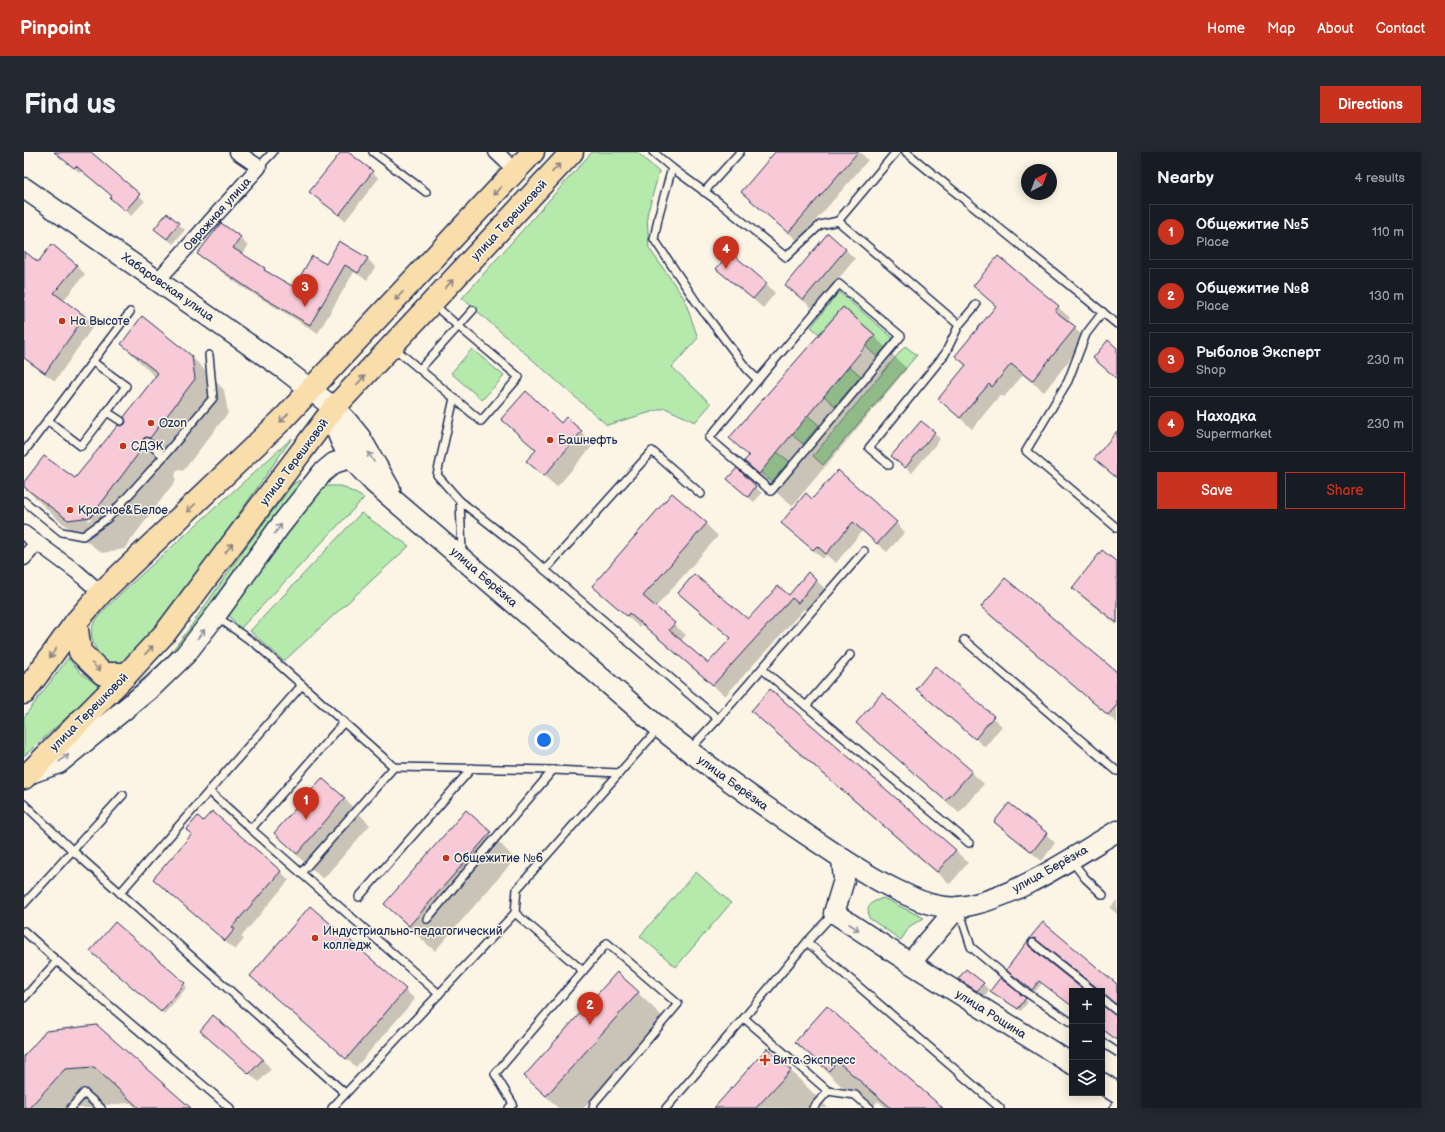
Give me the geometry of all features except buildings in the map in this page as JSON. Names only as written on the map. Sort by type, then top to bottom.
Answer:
[{"type":"main road","points":[[24,693],[76,622],[101,593],[284,418],[533,152]]},
{"type":"main road","name":"улица Терешковой","points":[[26,776],[127,674],[166,632],[334,408],[572,152]]},
{"type":"main road","name":"Хабаровская улица","points":[[24,188],[158,280],[311,389]]},
{"type":"main road","name":"улица Берёзка","points":[[311,389],[334,408],[360,437],[397,503]]},
{"type":"main road","name":"улица Берёзка","points":[[334,408],[336,429],[342,445],[350,458],[375,484],[397,503],[660,728],[688,750],[760,803],[842,859],[888,886],[927,903],[958,907],[975,904],[1035,880],[1117,831]]},
{"type":"main road","points":[[26,776],[59,762],[152,687],[185,655],[216,615],[280,526],[322,473],[334,463],[350,458]]},
{"type":"main road","points":[[76,622],[80,652],[103,674],[127,674]]},
{"type":"main road","points":[[834,913],[844,880],[842,859]]},
{"type":"main road","points":[[910,963],[958,907]]},
{"type":"main road","name":"улица Рощина","points":[[834,913],[910,963],[1069,1062]]},
{"type":"main road","points":[[1105,1085],[1117,1093]]},
{"type":"street","name":"Овражная улица","points":[[158,280],[259,167],[237,152]]},
{"type":"street","points":[[496,152],[516,171]]},
{"type":"street","points":[[24,533],[77,572],[101,593]]},
{"type":"street","points":[[24,558],[37,543]]},
{"type":"lane","points":[[259,167],[273,152]]},
{"type":"lane","points":[[373,152],[426,192]]},
{"type":"lane","points":[[653,152],[786,257],[820,225],[838,221],[896,152]]},
{"type":"lane","points":[[704,192],[740,152]]},
{"type":"lane","points":[[906,152],[1117,324]]},
{"type":"lane","points":[[672,168],[659,214],[654,239],[697,303],[747,369],[758,380]]},
{"type":"lane","points":[[838,221],[959,325]]},
{"type":"lane","points":[[839,284],[901,336],[771,491],[709,438],[758,380],[839,284]]},
{"type":"lane","points":[[392,346],[481,421],[519,377],[458,326],[432,302]]},
{"type":"lane","points":[[889,465],[869,448],[945,354],[959,325],[976,305]]},
{"type":"lane","points":[[420,369],[473,310]]},
{"type":"lane","points":[[24,452],[130,312]]},
{"type":"lane","points":[[1103,312],[1086,334],[1068,381],[1026,451],[1117,528]]},
{"type":"lane","points":[[24,501],[62,532],[83,536],[108,518],[164,456],[213,398],[209,355]]},
{"type":"lane","points":[[47,420],[81,446],[126,386],[93,362]]},
{"type":"lane","points":[[454,398],[437,475],[460,501],[520,548],[718,719]]},
{"type":"lane","points":[[107,412],[120,421]]},
{"type":"lane","points":[[147,442],[164,456]]},
{"type":"lane","points":[[544,570],[652,451],[701,494]]},
{"type":"lane","points":[[460,501],[462,558]]},
{"type":"lane","points":[[688,750],[718,719],[864,551]]},
{"type":"lane","points":[[216,615],[258,646],[394,767],[553,770],[619,773]]},
{"type":"lane","points":[[964,640],[1117,771]]},
{"type":"lane","points":[[806,706],[850,655]]},
{"type":"lane","points":[[762,669],[969,843]]},
{"type":"lane","points":[[120,892],[302,685]]},
{"type":"lane","points":[[251,829],[344,722]]},
{"type":"lane","points":[[332,1108],[515,913],[517,889],[660,728]]},
{"type":"lane","points":[[301,872],[394,767]]},
{"type":"lane","points":[[359,897],[472,768]]},
{"type":"lane","points":[[427,919],[553,770]]},
{"type":"lane","points":[[209,791],[439,994]]},
{"type":"lane","points":[[24,904],[123,795]]},
{"type":"lane","points":[[24,804],[72,850],[346,1093]]},
{"type":"lane","points":[[1070,859],[1085,878],[1103,896]]},
{"type":"lane","points":[[958,907],[970,946],[1024,991],[1069,1021]]},
{"type":"lane","points":[[515,913],[583,971]]},
{"type":"lane","points":[[666,1108],[807,942],[834,913]]},
{"type":"lane","points":[[24,942],[27,933],[57,961],[230,1108]]},
{"type":"lane","points":[[807,942],[1000,1108]]},
{"type":"lane","points":[[509,1108],[513,1104],[495,1074],[607,943],[678,1004],[594,1103],[593,1108]]},
{"type":"lane","points":[[1033,943],[1089,988]]},
{"type":"lane","points":[[24,998],[57,961]]},
{"type":"lane","points":[[1105,1001],[1117,1011]]},
{"type":"lane","points":[[744,1018],[828,1091],[855,1095],[870,1108]]},
{"type":"lane","points":[[1105,1044],[1117,1052]]},
{"type":"lane","points":[[813,1108],[828,1091]]},
{"type":"lane","points":[[70,1108],[84,1093],[101,1108]]},
{"type":"lane","points":[[1114,1108],[1117,1103]]},
{"type":"green space","points":[[592,152],[637,152],[659,172],[647,215],[649,248],[684,298],[698,338],[672,367],[711,404],[695,422],[665,408],[607,425],[462,298]]},
{"type":"green space","points":[[839,292],[893,338],[877,357],[865,346],[875,335],[843,307],[819,334],[811,327]]},
{"type":"green space","points":[[905,346],[917,355],[823,465],[813,456]]},
{"type":"green space","points":[[472,349],[504,376],[482,400],[451,373]]},
{"type":"green space","points":[[848,365],[861,376],[835,406],[823,395]]},
{"type":"green space","points":[[807,415],[819,425],[803,444],[791,434]]},
{"type":"green space","points":[[292,438],[159,628],[125,663],[113,663],[105,660],[95,648],[91,633],[93,624],[100,615],[120,594]]},
{"type":"green space","points":[[777,452],[789,461],[772,482],[760,472]]},
{"type":"green space","points":[[300,480],[297,489],[194,637],[59,755],[167,657],[186,633],[248,544],[293,484]]},
{"type":"green space","points":[[325,486],[341,486],[364,498],[240,629],[228,614],[308,500]]},
{"type":"green space","points":[[361,513],[409,546],[284,661],[250,631]]},
{"type":"green space","points":[[68,658],[82,674],[100,687],[24,756],[24,717]]},
{"type":"green space","points":[[696,872],[731,903],[676,967],[640,936]]},
{"type":"green space","points":[[883,898],[924,918],[910,926],[901,940],[869,918],[868,908],[873,902]]},
{"type":"place","name":"Находка","points":[[726,269]]},
{"type":"place","name":"Рыболов Эксперт","points":[[305,307]]},
{"type":"place","name":"На Высоте","points":[[62,321]]},
{"type":"place","name":"Ozon","points":[[151,423]]},
{"type":"place","name":"Башнефть","points":[[550,440]]},
{"type":"place","name":"СДЭК","points":[[123,446]]},
{"type":"place","name":"Красное&Белое","points":[[70,510]]},
{"type":"place","name":"Общежитие №5","points":[[306,820]]},
{"type":"place","name":"Общежитие №6","points":[[446,858]]},
{"type":"place","name":"Индустриально-педагогический колледж","points":[[315,938]]},
{"type":"place","name":"Общежитие №8","points":[[590,1025]]},
{"type":"place","name":"Вита Экспресс","points":[[765,1060]]}]
